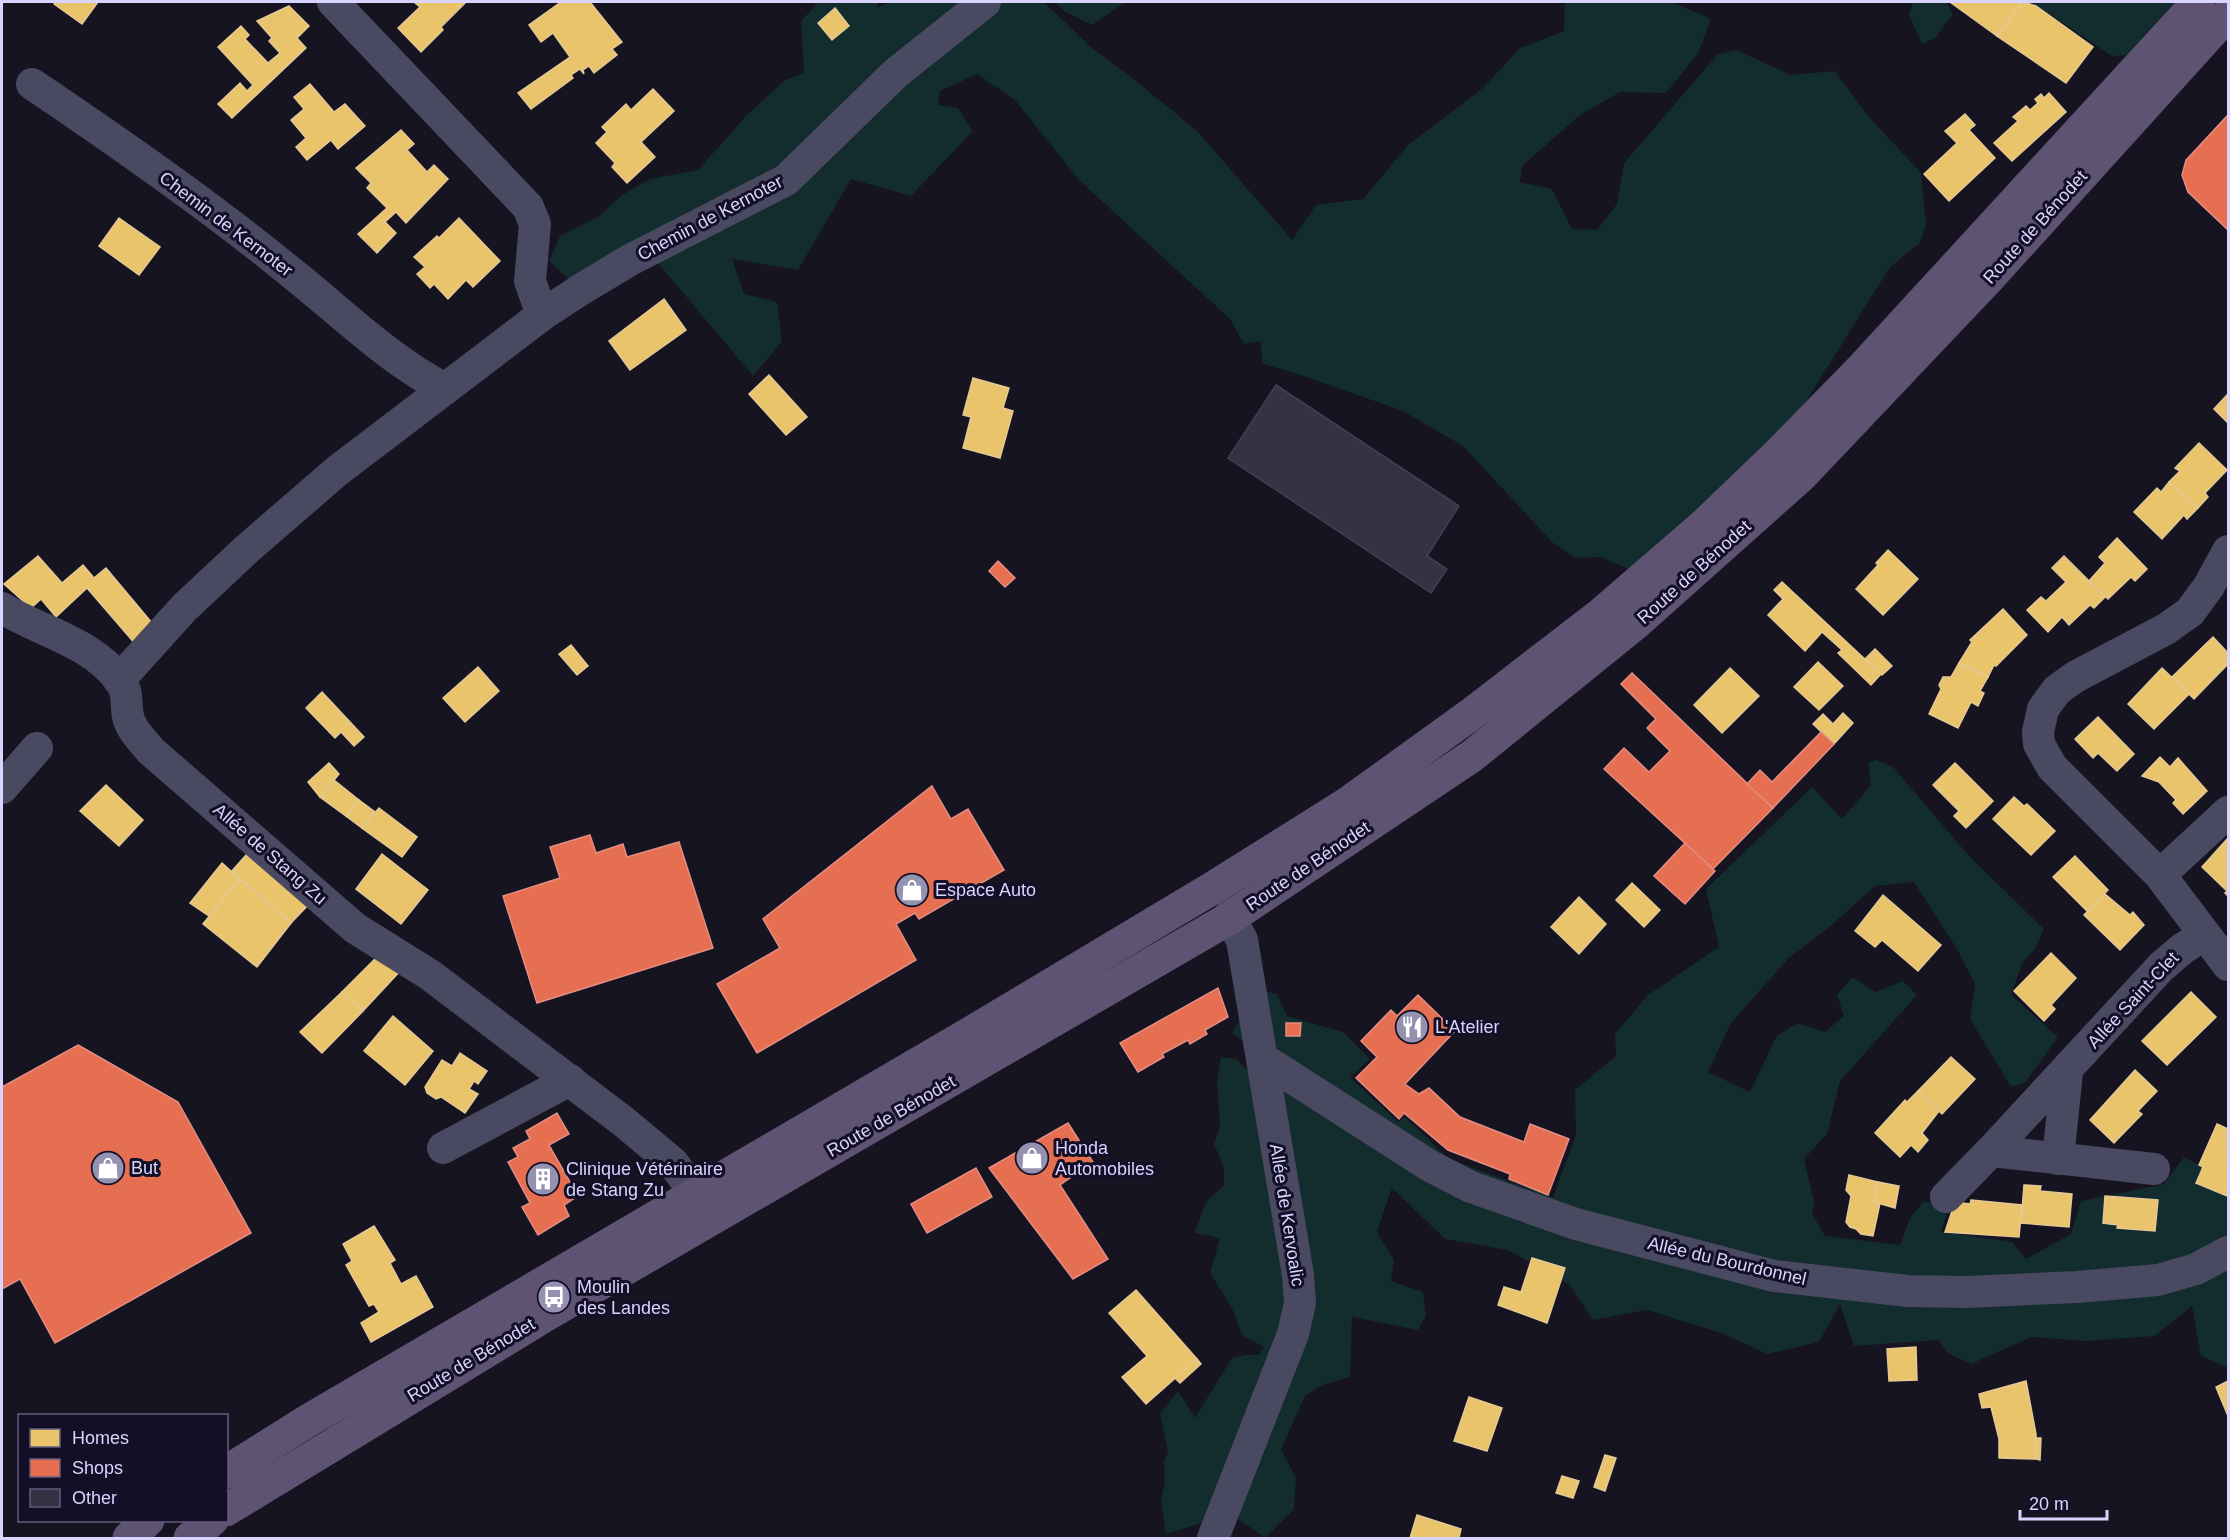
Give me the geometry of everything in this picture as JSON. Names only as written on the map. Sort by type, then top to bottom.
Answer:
[{"type":"main road","name":"Route de Bénodet","points":[[228,1471],[309,1420],[1078,970],[1317,824],[1452,729],[1601,614],[1704,525],[1864,366],[2198,2]]},
{"type":"main road","name":"Route de Bénodet","points":[[228,1509],[546,1315],[1230,918],[1472,756],[1635,624],[1802,475],[1987,280],[2229,14]]},
{"type":"main road","points":[[129,1539],[147,1522]]},
{"type":"main road","points":[[190,1539],[211,1522]]},
{"type":"street","points":[[333,2],[528,207],[535,224],[530,281],[542,315]]},
{"type":"street","name":"Chemin de Kernoter","points":[[119,680],[184,608],[256,541],[337,471],[542,315],[630,260],[786,180],[896,73],[985,2]]},
{"type":"street","name":"Chemin de Kernoter","points":[[32,84],[97,128],[237,231],[393,357],[445,389]]},
{"type":"street","points":[[2229,551],[2199,601],[2179,621],[2075,677],[2057,690],[2048,701],[2038,721],[2039,744],[2052,767],[2160,875],[2229,965]]},
{"type":"street","name":"Allée de Stang Zu","points":[[2,608],[85,652],[109,668],[128,696],[128,716],[151,751],[355,928],[430,975],[660,1151],[685,1177],[695,1193]]},
{"type":"street","points":[[2,788],[37,747]]},
{"type":"street","points":[[1348,803],[1383,816]]},
{"type":"street","points":[[2160,875],[2229,812]]},
{"type":"street","points":[[1230,918],[1237,891],[1306,846],[1317,824]]},
{"type":"street","name":"Allée de Kervoalic","points":[[1213,1539],[1293,1334],[1300,1303],[1295,1248],[1242,940],[1230,918]]},
{"type":"street","name":"Allée Saint-Clet","points":[[1946,1197],[2067,1072],[2161,967],[2182,949],[2204,935]]},
{"type":"street","name":"Allée du Bourdonnel","points":[[1263,1059],[1430,1166],[1471,1187],[1576,1224],[1774,1276],[1908,1291],[2055,1288],[2158,1280],[2196,1269],[2229,1252]]},
{"type":"street","points":[[2058,1158],[2067,1072]]},
{"type":"street","points":[[443,1148],[570,1080]]},
{"type":"street","points":[[1991,1151],[2154,1169]]},
{"type":"street","points":[[546,1315],[576,1281],[691,1212],[695,1193],[718,1204],[750,1198]]},
{"type":"green space","points":[[819,2],[879,2],[876,8],[892,2],[1044,2],[1093,49],[1196,130],[1292,240],[1316,205],[1363,199],[1408,145],[1484,87],[1520,48],[1564,31],[1565,2],[1672,2],[1711,19],[1698,53],[1666,93],[1620,92],[1580,115],[1522,166],[1520,182],[1552,189],[1572,229],[1597,230],[1617,204],[1624,163],[1718,54],[1737,50],[1790,75],[1835,71],[1868,116],[1921,173],[1926,225],[1920,243],[1890,267],[1802,408],[1681,532],[1631,570],[1600,557],[1575,558],[1553,543],[1463,446],[1403,411],[1263,364],[1260,341],[1244,344],[1230,319],[1080,181],[1015,100],[977,74],[940,91],[938,105],[958,108],[973,131],[911,196],[851,179],[798,270],[732,259],[744,294],[777,302],[782,341],[753,376],[653,257],[571,281],[549,261],[560,236],[598,217],[622,195],[650,179],[698,170],[747,115],[785,80],[804,73],[801,21]]},
{"type":"green space","points":[[1055,2],[1125,2],[1092,25],[1064,11]]},
{"type":"green space","points":[[1913,2],[1946,2],[1953,14],[1936,37],[1922,44],[1909,15]]},
{"type":"green space","points":[[2032,2],[2175,2],[2127,55],[2112,56]]},
{"type":"green space","points":[[1876,760],[1893,767],[1970,857],[2044,929],[2035,949],[2022,963],[2011,995],[2058,1037],[2025,1083],[2011,1087],[1970,1019],[1975,984],[1957,949],[1914,882],[1875,886],[1826,930],[1789,958],[1731,1023],[1708,1072],[1750,1092],[1776,1037],[1797,1023],[1825,1032],[1844,1016],[1837,995],[1852,977],[1875,992],[1903,981],[1917,995],[1840,1081],[1827,1134],[1804,1159],[1814,1201],[1812,1214],[1825,1236],[1900,1245],[1910,1218],[1924,1201],[1948,1208],[1941,1232],[2012,1242],[2026,1259],[2071,1234],[2081,1201],[2164,1184],[2184,1157],[2228,1180],[2228,1368],[2201,1356],[2192,1306],[2155,1336],[2085,1341],[2031,1337],[1971,1364],[1949,1354],[1938,1340],[1854,1346],[1840,1304],[1819,1342],[1767,1354],[1724,1334],[1647,1310],[1593,1320],[1569,1284],[1508,1250],[1445,1239],[1392,1188],[1377,1232],[1394,1260],[1391,1281],[1423,1292],[1426,1316],[1418,1330],[1352,1317],[1350,1377],[1322,1385],[1305,1396],[1281,1449],[1296,1478],[1294,1509],[1265,1538],[1231,1514],[1166,1534],[1161,1499],[1165,1483],[1164,1461],[1168,1452],[1160,1413],[1178,1391],[1195,1418],[1232,1358],[1259,1355],[1264,1347],[1242,1335],[1232,1308],[1210,1273],[1220,1238],[1194,1233],[1206,1202],[1224,1185],[1224,1168],[1214,1144],[1220,1126],[1217,1080],[1221,1057],[1236,1059],[1267,1088],[1252,1048],[1232,1033],[1259,990],[1277,994],[1287,1016],[1343,1032],[1370,1059],[1350,1077],[1398,1122],[1405,1117],[1449,1159],[1553,1197],[1576,1135],[1575,1090],[1616,1056],[1615,1034],[1648,995],[1719,947],[1706,889],[1812,787],[1842,819],[1871,785],[1868,763]]},
{"type":"building: Homes","points":[[56,2],[98,2],[82,24],[54,4]]},
{"type":"building: Homes","points":[[414,2],[466,2],[441,27],[443,30],[421,52],[398,28],[420,7]]},
{"type":"building: Homes","points":[[561,2],[590,2],[622,42],[612,49],[617,55],[594,73],[589,66],[583,70],[584,74],[580,69],[571,75],[573,78],[531,109],[518,93],[570,57],[553,33],[541,42],[529,25]]},
{"type":"building: Homes","points":[[1950,2],[2023,2],[1997,36]]},
{"type":"building: Homes","points":[[2023,2],[2036,6],[2093,47],[2066,83],[1997,36]]},
{"type":"building: Homes","points":[[289,6],[309,26],[297,38],[306,48],[232,118],[218,104],[240,83],[247,91],[253,85],[218,47],[241,26],[249,35],[245,39],[268,63],[280,53],[269,41],[272,38],[257,21]]},
{"type":"building: Homes","points":[[835,8],[849,26],[832,40],[818,23]]},
{"type":"building: Homes","points":[[310,84],[334,112],[345,104],[365,126],[338,149],[331,140],[307,160],[296,147],[306,138],[291,120],[304,109],[294,97]]},
{"type":"building: Homes","points":[[653,89],[674,111],[641,142],[655,157],[627,183],[612,167],[615,163],[596,143],[607,132],[602,127],[626,104],[631,110]]},
{"type":"building: Homes","points":[[2049,93],[2066,112],[2012,161],[1994,143],[2018,121],[2013,117],[2026,106],[2030,110],[2038,103],[2035,99],[2041,94],[2044,98]]},
{"type":"building: Homes","points":[[1965,114],[1975,125],[1969,130],[1995,158],[1949,201],[1924,174],[1957,143],[1945,131]]},
{"type":"building: Homes","points":[[401,130],[414,144],[407,150],[427,172],[434,165],[448,179],[406,223],[396,212],[385,222],[396,233],[377,253],[358,234],[387,208],[367,188],[371,183],[356,168]]},
{"type":"building: Homes","points":[[119,218],[160,247],[139,275],[99,246]]},
{"type":"building: Homes","points":[[459,218],[500,261],[473,287],[466,280],[448,299],[434,284],[430,288],[417,274],[425,267],[414,257],[437,236],[439,238]]},
{"type":"building: Homes","points":[[664,299],[686,330],[630,370],[609,341]]},
{"type":"building: Homes","points":[[769,375],[807,417],[786,435],[749,394]]},
{"type":"building: Homes","points":[[973,378],[1009,388],[1003,408],[1013,411],[1000,458],[963,448],[971,417],[963,415]]},
{"type":"building: Homes","points":[[2228,394],[2228,423],[2214,409]]},
{"type":"building: Homes","points":[[2199,443],[2227,470],[2205,493],[2208,497],[2198,508],[2169,482],[2180,471],[2175,468]]},
{"type":"building: Homes","points":[[2169,482],[2198,508],[2187,519],[2184,515],[2162,539],[2134,512],[2157,488],[2161,492]]},
{"type":"building: Homes","points":[[2117,538],[2147,569],[2135,581],[2131,577],[2108,599],[2089,581],[2105,563],[2099,557]]},
{"type":"building: Homes","points":[[1888,550],[1918,579],[1883,615],[1856,589]]},
{"type":"building: Homes","points":[[38,556],[62,583],[83,565],[94,578],[106,568],[157,629],[137,646],[87,588],[56,617],[41,599],[31,608],[4,584]]},
{"type":"building: Homes","points":[[2064,556],[2105,597],[2094,608],[2090,605],[2069,625],[2062,617],[2048,632],[2027,610],[2041,597],[2046,601],[2066,582],[2052,568]]},
{"type":"building: Homes","points":[[1782,582],[1881,674],[1871,685],[1838,653],[1842,650],[1822,632],[1805,651],[1768,615],[1783,599],[1774,590]]},
{"type":"building: Homes","points":[[2003,609],[2027,635],[1996,666],[1994,665],[1988,677],[1959,663],[1972,642],[1970,640]]},
{"type":"building: Homes","points":[[2213,637],[2228,653],[2228,664],[2194,699],[2172,677]]},
{"type":"building: Homes","points":[[571,645],[588,666],[577,675],[559,654]]},
{"type":"building: Homes","points":[[1875,649],[1892,666],[1882,675],[1865,659]]},
{"type":"building: Homes","points":[[1818,662],[1843,686],[1819,710],[1794,687]]},
{"type":"building: Homes","points":[[1959,663],[1988,677],[1980,691],[1984,693],[1978,706],[1971,702],[1958,728],[1929,714],[1941,689],[1939,685],[1943,677],[1951,677]]},
{"type":"building: Homes","points":[[478,667],[499,691],[465,722],[443,698]]},
{"type":"building: Homes","points":[[1730,668],[1759,696],[1722,733],[1694,705]]},
{"type":"building: Homes","points":[[2162,668],[2189,694],[2154,729],[2128,704]]},
{"type":"building: Homes","points":[[322,692],[364,737],[354,746],[341,732],[335,738],[306,708]]},
{"type":"building: Homes","points":[[1843,713],[1853,723],[1834,744],[1813,724],[1823,714],[1833,724]]},
{"type":"building: Homes","points":[[2098,717],[2134,754],[2117,771],[2098,753],[2093,758],[2075,739]]},
{"type":"building: Homes","points":[[2160,757],[2170,767],[2178,758],[2207,791],[2183,814],[2173,803],[2176,800],[2159,782],[2142,776]]},
{"type":"building: Homes","points":[[329,763],[339,774],[320,797],[308,782]]},
{"type":"building: Homes","points":[[1955,763],[1993,801],[1966,828],[1954,816],[1959,811],[1933,785]]},
{"type":"building: Homes","points":[[334,780],[359,800],[346,816],[320,797]]},
{"type":"building: Homes","points":[[106,785],[143,820],[119,846],[80,811]]},
{"type":"building: Homes","points":[[2014,797],[2024,806],[2027,804],[2055,831],[2031,855],[1993,819]]},
{"type":"building: Homes","points":[[359,800],[375,812],[362,828],[346,816]]},
{"type":"building: Homes","points":[[379,808],[417,837],[402,857],[362,828]]},
{"type":"building: Homes","points":[[2227,839],[2228,896],[2225,893],[2227,891],[2202,867]]},
{"type":"building: Homes","points":[[247,854],[311,902],[291,923],[232,871]]},
{"type":"building: Homes","points":[[382,854],[428,890],[401,924],[356,889]]},
{"type":"building: Homes","points":[[2075,856],[2108,890],[2087,911],[2053,877]]},
{"type":"building: Homes","points":[[222,863],[240,879],[209,916],[190,903]]},
{"type":"building: Homes","points":[[240,879],[291,923],[257,967],[203,924]]},
{"type":"building: Homes","points":[[1632,883],[1660,910],[1644,927],[1616,900]]},
{"type":"building: Homes","points":[[2105,894],[2130,915],[2133,912],[2144,925],[2120,950],[2084,915]]},
{"type":"building: Homes","points":[[1883,895],[1941,945],[1918,971],[1882,940],[1875,947],[1855,931]]},
{"type":"building: Homes","points":[[1579,897],[1606,924],[1579,954],[1551,927]]},
{"type":"building: Homes","points":[[2051,953],[2076,978],[2051,1005],[2055,1009],[2044,1021],[2014,991]]},
{"type":"building: Homes","points":[[380,954],[401,970],[363,1011],[342,992]]},
{"type":"building: Homes","points":[[342,992],[363,1011],[322,1053],[300,1032]]},
{"type":"building: Homes","points":[[2191,992],[2216,1017],[2167,1065],[2142,1041]]},
{"type":"building: Homes","points":[[393,1016],[433,1051],[405,1085],[364,1051]]},
{"type":"building: Homes","points":[[460,1053],[487,1071],[478,1084],[474,1081],[469,1089],[478,1094],[465,1113],[441,1097],[436,1099],[427,1093],[425,1087],[442,1060],[452,1066]]},
{"type":"building: Homes","points":[[1951,1057],[1975,1079],[1942,1114],[1918,1091]]},
{"type":"building: Homes","points":[[2135,1070],[2157,1091],[2138,1111],[2142,1114],[2114,1143],[2090,1120]]},
{"type":"building: Homes","points":[[1918,1091],[1939,1111],[1922,1133],[1928,1140],[1918,1152],[1911,1145],[1900,1157],[1875,1133],[1905,1100],[1907,1102]]},
{"type":"building: Homes","points":[[2217,1124],[2228,1129],[2227,1196],[2196,1183],[2203,1167],[2199,1165]]},
{"type":"building: Homes","points":[[1849,1175],[1878,1182],[1874,1202],[1880,1203],[1873,1236],[1861,1234],[1846,1222],[1851,1196],[1846,1190]]},
{"type":"building: Homes","points":[[1878,1182],[1899,1186],[1895,1208],[1874,1202]]},
{"type":"building: Homes","points":[[2024,1185],[2041,1186],[2040,1191],[2072,1194],[2069,1227],[2021,1223]]},
{"type":"building: Homes","points":[[2105,1196],[2158,1200],[2155,1231],[2117,1228],[2118,1225],[2103,1223]]},
{"type":"building: Homes","points":[[1971,1200],[2022,1205],[2019,1237],[1945,1232],[1955,1202],[1970,1204]]},
{"type":"building: Homes","points":[[374,1226],[395,1260],[390,1263],[401,1284],[416,1276],[433,1307],[371,1342],[361,1323],[379,1312],[374,1304],[369,1306],[346,1265],[352,1261],[343,1244]]},
{"type":"building: Homes","points":[[1532,1258],[1565,1268],[1547,1323],[1498,1305],[1504,1287],[1521,1292]]},
{"type":"building: Homes","points":[[1136,1290],[1197,1359],[1146,1404],[1122,1377],[1147,1356],[1109,1313]]},
{"type":"building: Homes","points":[[1916,1347],[1917,1380],[1889,1381],[1887,1349]]},
{"type":"building: Homes","points":[[1197,1359],[1201,1364],[1180,1383],[1175,1378]]},
{"type":"building: Homes","points":[[2026,1381],[2036,1434],[2036,1459],[1999,1458],[1999,1439],[1991,1407],[1982,1408],[1979,1394]]},
{"type":"building: Homes","points":[[2228,1381],[2228,1416],[2216,1387]]},
{"type":"building: Homes","points":[[1469,1397],[1502,1408],[1487,1451],[1454,1441]]},
{"type":"building: Homes","points":[[2035,1438],[2041,1438],[2040,1460],[2036,1459]]},
{"type":"building: Homes","points":[[1605,1455],[1616,1458],[1605,1491],[1594,1487]]},
{"type":"building: Homes","points":[[1562,1476],[1579,1481],[1573,1498],[1556,1493]]},
{"type":"building: Homes","points":[[1417,1515],[1461,1529],[1459,1538],[1410,1538]]},
{"type":"building: Shops","points":[[2228,115],[2228,230],[2188,192],[2182,175],[2186,160]]},
{"type":"building: Shops","points":[[998,561],[1015,578],[1005,587],[989,571]]},
{"type":"building: Shops","points":[[1632,673],[1773,808],[1713,869],[1604,769],[1624,748],[1649,772],[1670,751],[1647,728],[1656,719],[1621,684]]},
{"type":"building: Shops","points":[[1821,732],[1834,744],[1773,808],[1747,784],[1760,770],[1772,782]]},
{"type":"building: Shops","points":[[932,786],[951,819],[968,809],[1004,870],[919,919],[915,913],[896,924],[916,960],[757,1053],[717,984],[780,948],[763,919]]},
{"type":"building: Shops","points":[[590,835],[596,853],[623,844],[627,857],[679,842],[713,948],[537,1003],[503,896],[560,878],[550,847]]},
{"type":"building: Shops","points":[[1685,843],[1715,871],[1685,904],[1654,876]]},
{"type":"building: Shops","points":[[1218,988],[1228,1017],[1205,1030],[1207,1034],[1190,1044],[1188,1040],[1162,1054],[1164,1057],[1138,1072],[1120,1043]]},
{"type":"building: Shops","points":[[1418,995],[1455,1031],[1405,1084],[1419,1094],[1429,1088],[1460,1117],[1524,1142],[1530,1124],[1569,1139],[1548,1195],[1509,1179],[1510,1174],[1448,1150],[1404,1113],[1399,1119],[1356,1078],[1377,1057],[1361,1041],[1391,1010],[1397,1016]]},
{"type":"building: Shops","points":[[1286,1023],[1301,1023],[1300,1036],[1286,1036]]},
{"type":"building: Shops","name":"But","points":[[78,1045],[178,1102],[251,1233],[55,1343],[20,1279],[2,1289],[2,1087]]},
{"type":"building: Shops","name":"Clinique Vétérinaire de Stang Zu","points":[[557,1113],[569,1134],[549,1145],[578,1196],[564,1205],[569,1216],[538,1235],[522,1207],[530,1203],[508,1162],[518,1157],[513,1148],[530,1139],[526,1131]]},
{"type":"building: Shops","points":[[1068,1123],[1093,1162],[1060,1185],[1108,1259],[1073,1279],[989,1168]]},
{"type":"building: Shops","points":[[976,1168],[992,1197],[927,1233],[911,1204]]},
{"type":"building: Other","points":[[1276,385],[1459,506],[1427,556],[1447,569],[1431,593],[1228,458]]},
{"type":"place","name":"Espace Auto","points":[[912,890]]},
{"type":"place","name":"L'Atelier","points":[[1412,1027]]},
{"type":"place","name":"Honda Automobiles","points":[[1032,1158]]},
{"type":"place","name":"But","points":[[108,1168]]},
{"type":"place","name":"Clinique Vétérinaire de Stang Zu","points":[[543,1179]]},
{"type":"place","name":"Moulin des Landes","points":[[554,1297]]}]
